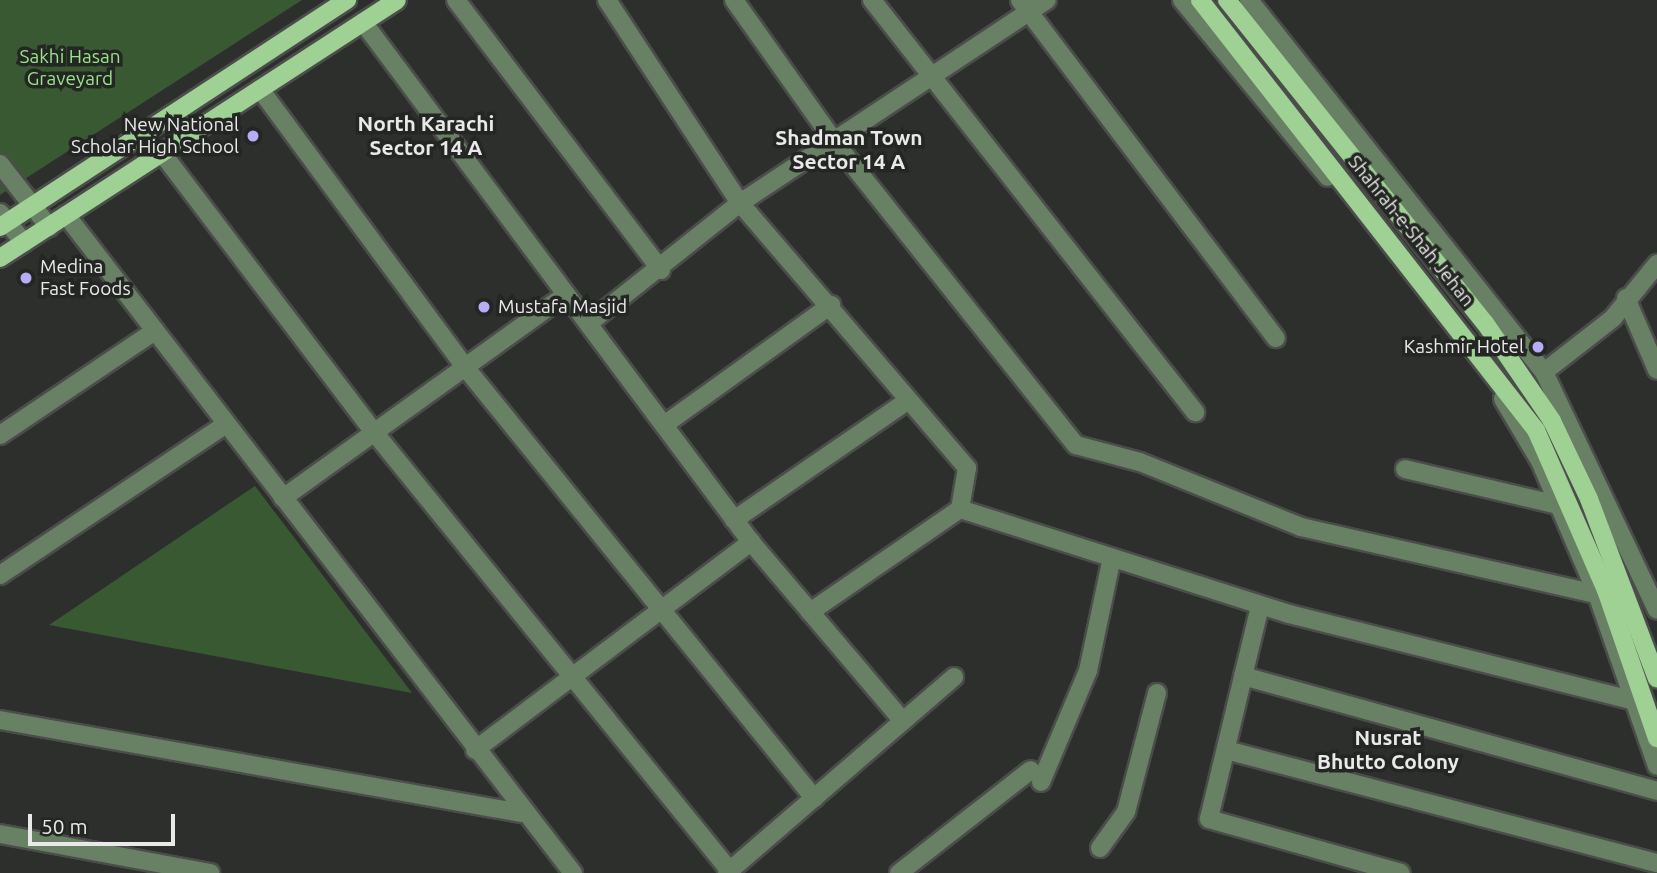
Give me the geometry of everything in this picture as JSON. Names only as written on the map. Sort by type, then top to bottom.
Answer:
[{"type":"main road","points":[[2,221],[32,205],[347,0]]},
{"type":"main road","points":[[0,258],[397,0]]},
{"type":"main road","name":"Shahrah-e-Shah Jehan","points":[[1200,0],[1536,430],[1606,590],[1657,738]]},
{"type":"main road","name":"Shahrah-e-Shah Jehan","points":[[1227,0],[1485,323],[1552,421],[1589,499],[1657,679]]},
{"type":"street","points":[[456,0],[661,270]]},
{"type":"street","points":[[607,0],[740,203],[831,305],[907,401],[967,468],[960,509],[810,612]]},
{"type":"street","points":[[734,0],[834,139],[1076,445],[1140,462],[1301,527],[1597,594]]},
{"type":"street","points":[[872,0],[929,78],[1195,412]]},
{"type":"street","points":[[589,323],[661,270],[740,203],[929,78],[1025,6],[1047,0]]},
{"type":"street","points":[[1182,0],[1497,391],[1527,435],[1597,594],[1657,766]]},
{"type":"street","points":[[1249,0],[1544,372],[1657,610]]},
{"type":"street","points":[[1025,6],[1276,338]]},
{"type":"street","points":[[363,22],[751,542],[904,721]]},
{"type":"street","points":[[261,89],[465,367],[659,613],[814,798]]},
{"type":"street","points":[[162,153],[374,432],[728,872],[954,677]]},
{"type":"street","points":[[0,164],[49,227]]},
{"type":"street","points":[[66,215],[521,813],[573,873]]},
{"type":"street","points":[[2,221],[24,243]]},
{"type":"street","points":[[1544,372],[1613,318],[1626,298],[1657,264]]},
{"type":"street","points":[[283,498],[566,295]]},
{"type":"street","points":[[1626,298],[1657,370]]},
{"type":"street","points":[[664,425],[831,305]]},
{"type":"street","points":[[0,435],[155,331]]},
{"type":"street","points":[[734,520],[907,401]]},
{"type":"street","points":[[0,575],[226,424]]},
{"type":"street","points":[[1405,469],[1558,505]]},
{"type":"street","points":[[960,509],[1260,606],[1632,700]]},
{"type":"street","points":[[475,750],[751,542]]},
{"type":"street","points":[[899,873],[1036,776],[1088,671],[1112,557]]},
{"type":"street","points":[[1260,606],[1209,819],[1401,873]]},
{"type":"street","points":[[1243,676],[1657,791]]},
{"type":"street","points":[[1100,848],[1126,812],[1157,693]]},
{"type":"street","points":[[0,720],[521,813]]},
{"type":"street","points":[[1226,750],[1657,863]]},
{"type":"street","points":[[0,834],[210,873]]},
{"type":"green space","name":"Sakhi Hasan Graveyard","points":[[0,0],[302,0],[0,195]]},
{"type":"green space","points":[[255,486],[412,693],[49,625]]},
{"type":"place","name":"New National Scholar High School","points":[[253,136]]},
{"type":"place","name":"Medina Fast Foods","points":[[26,278]]},
{"type":"place","name":"Mustafa Masjid","points":[[484,307]]},
{"type":"place","name":"Kashmir Hotel","points":[[1538,347]]},
{"type":"district","name":"North Karachi Sector 14 A","points":[[426,135]]},
{"type":"district","name":"Shadman Town Sector 14 A","points":[[849,149]]},
{"type":"district","name":"Nusrat Bhutto Colony","points":[[1388,749]]}]
